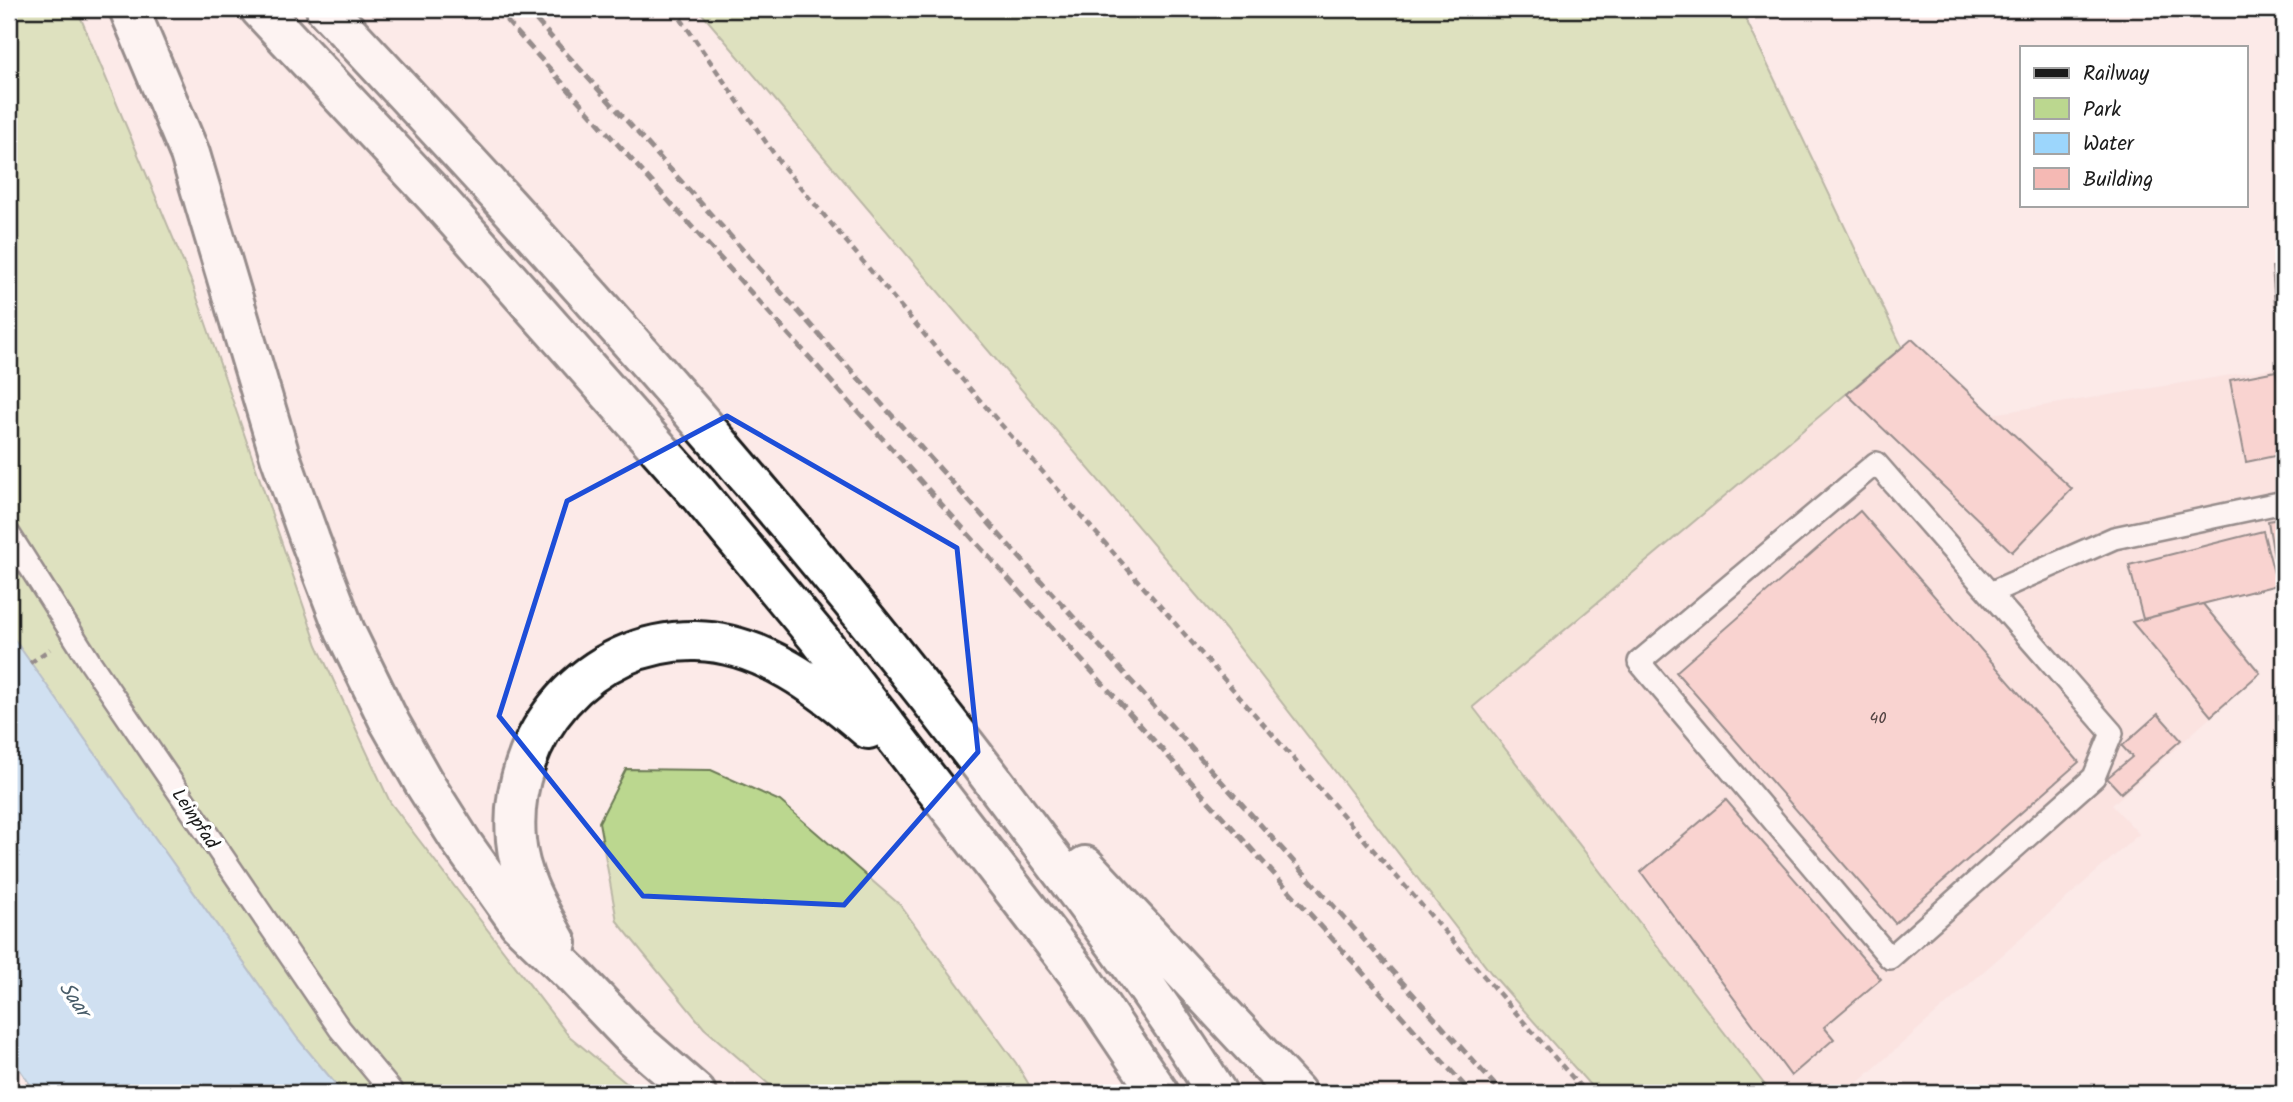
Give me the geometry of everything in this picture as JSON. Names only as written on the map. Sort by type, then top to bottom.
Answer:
[{"type":"highway","points":[[129,9],[190,154],[280,456],[345,631],[390,723],[462,843],[519,923],[635,1040],[696,1093]]},
{"type":"highway","points":[[260,9],[435,196],[696,491],[820,640],[1080,976],[1159,1093]]},
{"type":"highway","points":[[326,9],[470,162],[731,455],[940,710],[1122,951],[1217,1093]]},
{"type":"highway","points":[[574,976],[522,873],[516,841],[515,808],[520,777],[544,724],[574,688],[612,659],[638,648],[698,640],[763,657],[795,672],[826,694],[934,786]]},
{"type":"highway","points":[[940,710],[1296,1093]]},
{"type":"lane","points":[[1875,463],[1992,592],[2112,733],[2094,777],[1890,958],[1639,662],[1875,463]]},
{"type":"lane","points":[[1992,592],[2114,538],[2284,502]]},
{"type":"lane","name":"Leinpfad","points":[[9,534],[98,674],[340,1029],[393,1093]]},
{"type":"path","points":[[674,9],[798,185],[980,400],[1586,1093]]},
{"type":"highlighted area","points":[[727,416],[957,548],[978,752],[844,905],[643,896],[499,716],[567,501]]},
{"type":"shaded area","points":[[1912,339],[1993,414],[2280,367],[2284,392],[2284,555],[2270,558],[2277,585],[2203,605],[2260,673],[2112,805],[2139,834],[1846,1093],[1771,1093],[1473,707]]},
{"type":"green space","points":[[9,9],[77,9],[192,283],[317,645],[390,802],[568,1035],[638,1093],[343,1093],[297,1038],[9,632]]},
{"type":"green space","points":[[698,9],[1741,9],[1902,347],[1473,707],[1771,1093],[1597,1093],[1491,973],[1225,629]]},
{"type":"green space","points":[[626,769],[711,770],[780,801],[900,905],[1016,1063],[1034,1093],[779,1093],[704,1028],[617,921],[599,822]]},
{"type":"water","name":"Saar","points":[[9,632],[297,1038],[343,1093],[36,1093],[9,1054]]},
{"type":"building","points":[[2284,266],[2284,305],[2275,306],[2272,267]]},
{"type":"building","points":[[1912,339],[2072,489],[2012,552],[1847,394]]},
{"type":"building","points":[[2276,371],[2284,413],[2284,454],[2246,462],[2230,380]]},
{"type":"building","points":[[1860,511],[2079,762],[1895,923],[1676,672]]},
{"type":"building","points":[[2284,518],[2284,555],[2274,557],[2268,521]]},
{"type":"building","points":[[2263,531],[2277,585],[2143,619],[2129,565]]},
{"type":"building","points":[[2203,604],[2260,673],[2211,716],[2132,622]]},
{"type":"building","points":[[2158,714],[2181,740],[2121,793],[2107,778],[2132,757],[2122,746]]},
{"type":"building","points":[[1726,800],[1881,979],[1824,1027],[1834,1039],[1791,1076],[1641,872]]},
{"type":"railway","points":[[496,9],[1471,1093]]},
{"type":"railway","points":[[526,9],[1502,1093]]}]
